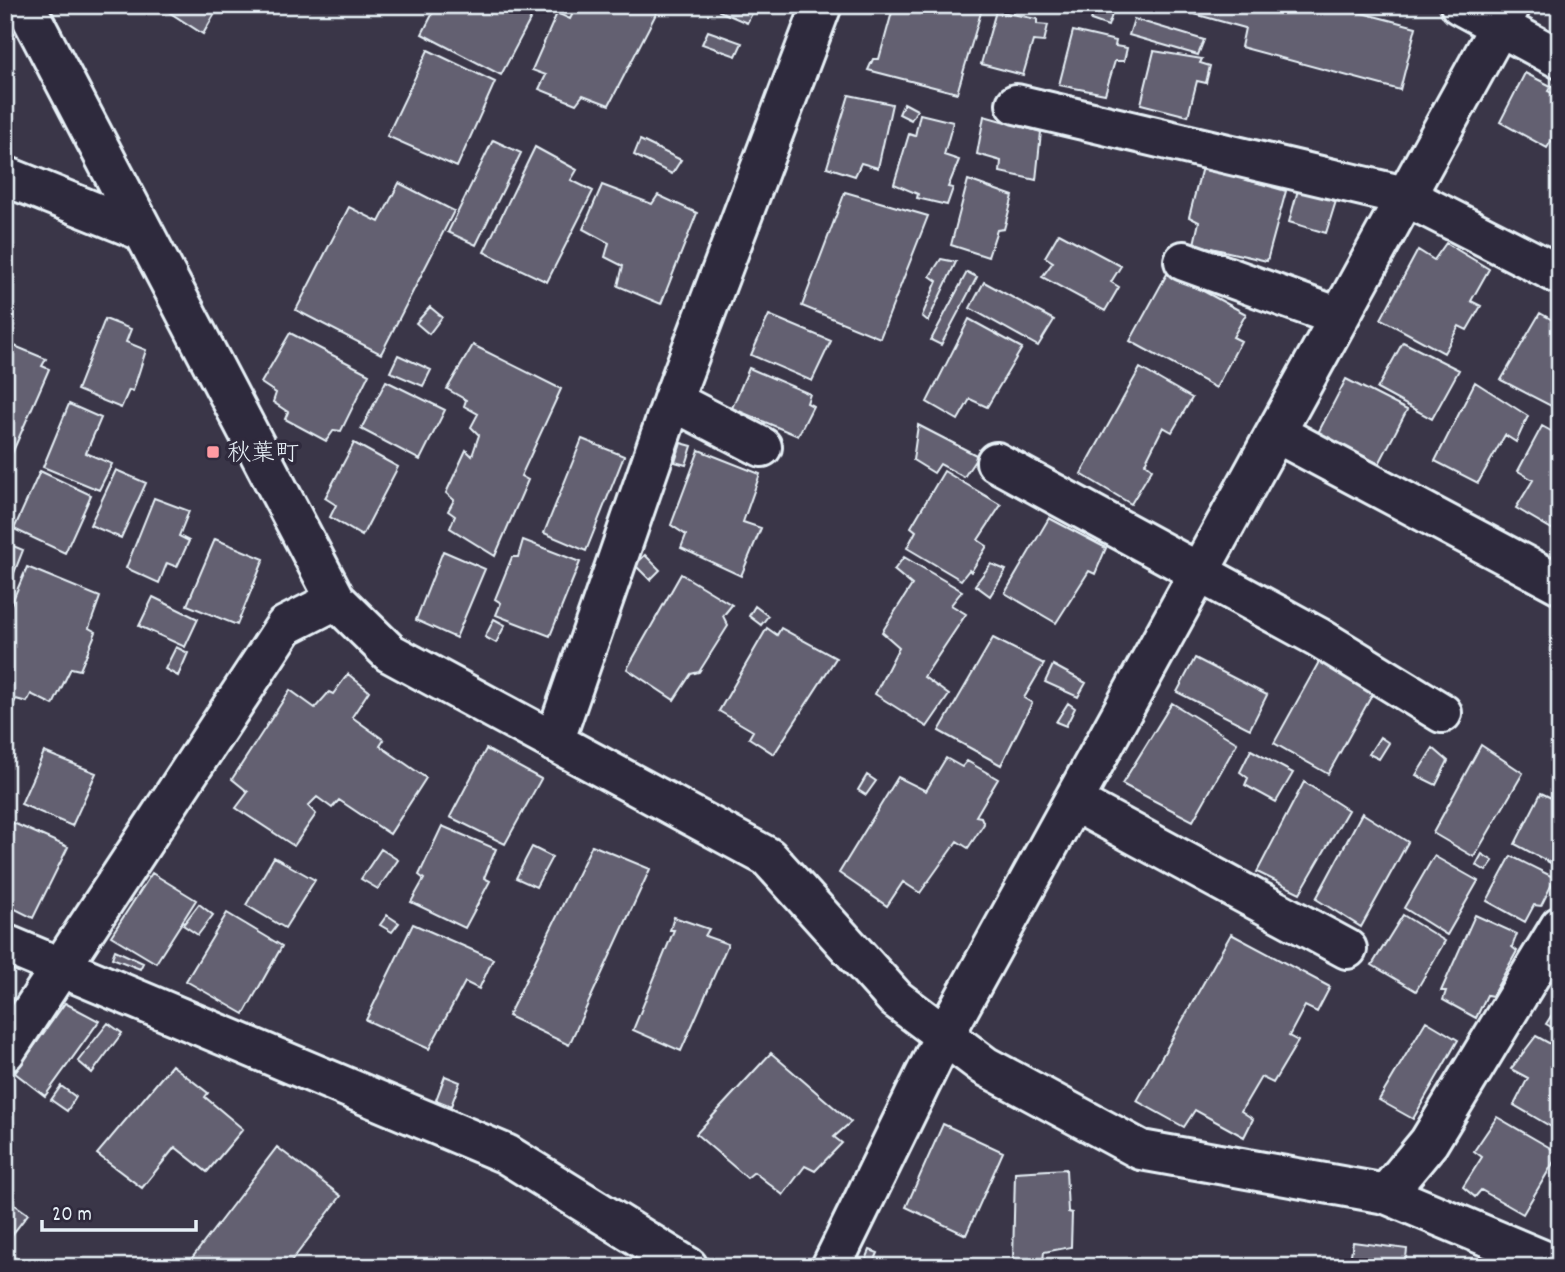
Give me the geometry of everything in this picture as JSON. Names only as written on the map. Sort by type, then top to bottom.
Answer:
[{"type":"street","points":[[25,5],[336,600],[390,653],[768,857],[895,999],[985,1066],[1141,1150],[1386,1194],[1560,1267]]},
{"type":"street","points":[[554,742],[673,401],[822,5]]},
{"type":"street","points":[[1460,5],[1505,16],[1560,60]]},
{"type":"street","points":[[831,1267],[945,1034],[1505,16]]},
{"type":"street","points":[[1016,104],[1405,196],[1560,275]]},
{"type":"street","points":[[5,176],[142,231]]},
{"type":"street","points":[[1184,261],[1339,317]]},
{"type":"street","points":[[673,401],[762,447]]},
{"type":"street","points":[[1276,433],[1560,584]]},
{"type":"street","points":[[996,462],[1318,637],[1442,713]]},
{"type":"street","points":[[5,1052],[58,967],[285,626],[336,600]]},
{"type":"street","points":[[1073,801],[1347,949]]},
{"type":"street","points":[[1386,1194],[1429,1142],[1560,926]]},
{"type":"street","points":[[5,944],[506,1154],[688,1267]]},
{"type":"building","points":[[158,5],[220,5],[203,34]]},
{"type":"building","points":[[437,5],[538,5],[501,75],[422,34]]},
{"type":"building","points":[[577,5],[648,5],[658,10],[609,105],[583,95],[576,104],[539,89],[546,75],[532,70],[557,13],[570,19]]},
{"type":"building","points":[[721,5],[745,5],[754,10],[747,23],[719,11]]},
{"type":"building","points":[[894,5],[967,5],[982,9],[957,93],[868,70],[873,59],[879,59]]},
{"type":"building","points":[[1162,5],[1331,5],[1416,27],[1400,90],[1241,47],[1245,28]]},
{"type":"building","points":[[1094,10],[1112,15],[1108,26],[1091,20]]},
{"type":"building","points":[[996,11],[1037,19],[1037,24],[1048,25],[1044,42],[1033,41],[1023,75],[981,64]]},
{"type":"building","points":[[1134,19],[1204,40],[1198,55],[1129,35]]},
{"type":"building","points":[[708,31],[742,43],[736,56],[702,44]]},
{"type":"building","points":[[1073,31],[1116,41],[1115,46],[1127,48],[1124,61],[1115,61],[1105,94],[1059,85]]},
{"type":"building","points":[[428,50],[495,82],[457,167],[387,136]]},
{"type":"building","points":[[1154,51],[1202,59],[1200,63],[1210,66],[1206,83],[1197,81],[1188,116],[1141,104]]},
{"type":"building","points":[[1525,73],[1551,86],[1548,91],[1558,96],[1560,94],[1560,127],[1547,148],[1500,122]]},
{"type":"building","points":[[849,95],[892,104],[878,168],[861,163],[855,176],[827,167]]},
{"type":"building","points":[[904,103],[917,110],[911,120],[899,114]]},
{"type":"building","points":[[920,114],[953,122],[944,155],[959,160],[948,187],[953,188],[947,205],[917,198],[918,194],[894,184],[909,134],[915,136]]},
{"type":"building","points":[[984,116],[1041,132],[1036,180],[1000,172],[1001,161],[977,154]]},
{"type":"building","points":[[493,140],[521,153],[476,245],[448,232]]},
{"type":"building","points":[[640,140],[681,160],[672,174],[634,155]]},
{"type":"building","points":[[535,147],[577,170],[571,180],[593,191],[547,282],[484,252]]},
{"type":"building","points":[[1202,167],[1286,191],[1267,261],[1194,244],[1199,222],[1189,217]]},
{"type":"building","points":[[968,180],[1013,196],[1004,229],[997,230],[988,257],[951,245]]},
{"type":"building","points":[[399,183],[454,211],[381,354],[296,310],[349,207],[379,222]]},
{"type":"building","points":[[602,185],[652,204],[658,195],[697,213],[661,304],[618,286],[623,266],[605,257],[609,243],[583,229]]},
{"type":"building","points":[[1298,190],[1336,201],[1326,233],[1289,222]]},
{"type":"building","points":[[845,192],[928,216],[880,338],[802,306]]},
{"type":"building","points":[[1059,233],[1121,266],[1111,282],[1119,287],[1105,311],[1042,277],[1053,262],[1045,257]]},
{"type":"building","points":[[1446,243],[1489,269],[1471,301],[1481,306],[1467,330],[1459,326],[1444,353],[1381,319],[1418,250],[1434,260]]},
{"type":"building","points":[[941,259],[956,262],[928,321],[922,316],[937,281],[930,276]]},
{"type":"building","points":[[967,272],[977,277],[941,345],[931,340]]},
{"type":"building","points":[[1168,272],[1246,314],[1233,337],[1241,341],[1216,388],[1130,341]]},
{"type":"building","points":[[984,282],[1054,320],[1038,346],[970,308]]},
{"type":"building","points":[[430,307],[442,317],[429,334],[416,323]]},
{"type":"building","points":[[1540,313],[1556,322],[1560,316],[1560,395],[1553,407],[1501,380]]},
{"type":"building","points":[[769,315],[831,341],[812,381],[751,355]]},
{"type":"building","points":[[105,319],[131,329],[126,342],[146,350],[133,391],[129,390],[121,408],[77,390]]},
{"type":"building","points":[[969,319],[1022,348],[987,407],[970,399],[958,420],[927,402]]},
{"type":"building","points":[[290,333],[369,374],[341,431],[334,430],[326,441],[285,419],[288,412],[273,402],[276,393],[261,383]]},
{"type":"building","points":[[5,342],[46,359],[42,366],[49,369],[10,458],[5,455]]},
{"type":"building","points":[[1403,342],[1459,370],[1432,419],[1377,389]]},
{"type":"building","points":[[473,345],[561,389],[521,476],[528,480],[495,556],[450,528],[455,516],[448,511],[454,500],[446,493],[466,450],[472,456],[479,435],[471,427],[478,414],[464,406],[466,400],[447,389]]},
{"type":"building","points":[[398,355],[431,370],[423,386],[390,372]]},
{"type":"building","points":[[749,368],[810,394],[807,403],[813,406],[798,436],[732,408]]},
{"type":"building","points":[[1140,368],[1192,398],[1172,432],[1163,427],[1145,463],[1152,469],[1131,504],[1081,474]]},
{"type":"building","points":[[1346,379],[1407,410],[1379,464],[1318,433]]},
{"type":"building","points":[[386,381],[445,410],[420,460],[361,429]]},
{"type":"building","points":[[1475,382],[1528,416],[1516,442],[1505,435],[1478,483],[1435,461]]},
{"type":"building","points":[[69,404],[101,418],[86,453],[112,464],[99,490],[43,467]]},
{"type":"building","points":[[918,425],[978,456],[964,477],[940,464],[934,473],[913,460]]},
{"type":"building","points":[[1542,426],[1560,436],[1557,532],[1516,508],[1533,480],[1518,471]]},
{"type":"building","points":[[582,439],[624,456],[586,551],[544,533]]},
{"type":"building","points":[[354,443],[398,467],[362,536],[330,517],[336,505],[325,498]]},
{"type":"building","points":[[681,443],[692,446],[686,465],[675,462]]},
{"type":"building","points":[[699,450],[760,474],[743,522],[761,528],[741,576],[681,548],[686,535],[671,525]]},
{"type":"building","points":[[116,470],[146,483],[121,538],[90,525]]},
{"type":"building","points":[[40,471],[91,495],[65,553],[14,529]]},
{"type":"building","points":[[944,471],[1001,505],[978,540],[987,546],[971,572],[969,570],[961,580],[907,548],[916,531],[911,527]]},
{"type":"building","points":[[154,498],[189,511],[179,536],[189,541],[177,567],[167,563],[159,583],[126,568]]},
{"type":"building","points":[[1049,518],[1106,548],[1095,574],[1089,571],[1056,623],[1005,593]]},
{"type":"building","points":[[215,539],[264,559],[237,625],[187,605]]},
{"type":"building","points":[[523,540],[580,562],[550,636],[496,615],[501,603],[495,599],[512,557],[518,557]]},
{"type":"building","points":[[6,543],[23,550],[5,596],[5,545]]},
{"type":"building","points":[[443,551],[485,569],[456,638],[416,620]]},
{"type":"building","points":[[645,555],[660,570],[650,580],[635,565]]},
{"type":"building","points":[[904,557],[962,591],[951,605],[966,614],[924,677],[949,695],[927,727],[875,694],[899,647],[882,632],[912,585],[894,570]]},
{"type":"building","points":[[991,564],[1006,570],[990,596],[975,585]]},
{"type":"building","points":[[27,567],[100,597],[89,628],[96,632],[80,670],[71,668],[53,705],[31,694],[27,702],[16,699],[9,713],[5,711],[5,618]]},
{"type":"building","points":[[681,574],[732,605],[723,616],[728,626],[699,672],[691,674],[674,700],[627,669]]},
{"type":"building","points":[[153,597],[198,619],[185,647],[139,626]]},
{"type":"building","points":[[755,606],[768,616],[761,625],[749,616]]},
{"type":"building","points":[[494,619],[505,625],[496,643],[485,637]]},
{"type":"building","points":[[767,628],[777,635],[781,628],[836,658],[774,754],[749,738],[753,731],[719,711]]},
{"type":"building","points":[[993,638],[1044,664],[1024,698],[1032,703],[1001,765],[939,731]]},
{"type":"building","points":[[176,647],[188,653],[178,676],[165,669]]},
{"type":"building","points":[[1195,658],[1267,695],[1250,729],[1177,692]]},
{"type":"building","points":[[1321,658],[1376,688],[1328,774],[1274,743]]},
{"type":"building","points":[[1053,665],[1086,683],[1078,697],[1045,682]]},
{"type":"building","points":[[348,674],[369,691],[352,717],[384,740],[380,746],[426,778],[390,834],[339,800],[332,808],[317,797],[308,806],[316,814],[294,846],[236,808],[248,792],[232,779],[290,690],[315,708],[329,692],[333,694]]},
{"type":"building","points":[[1068,703],[1075,708],[1066,726],[1056,722]]},
{"type":"building","points":[[1172,703],[1237,743],[1193,821],[1122,784]]},
{"type":"building","points":[[1380,737],[1389,743],[1379,759],[1369,754]]},
{"type":"building","points":[[1481,745],[1523,773],[1474,857],[1433,833]]},
{"type":"building","points":[[1433,748],[1448,761],[1436,785],[1416,775]]},
{"type":"building","points":[[486,749],[541,779],[505,844],[450,817]]},
{"type":"building","points":[[1251,750],[1293,773],[1276,802],[1245,785],[1248,778],[1240,772]]},
{"type":"building","points":[[44,752],[96,773],[72,826],[21,804]]},
{"type":"building","points":[[946,758],[962,767],[967,761],[998,779],[976,816],[981,817],[984,824],[968,848],[957,841],[920,893],[903,882],[887,906],[839,873],[898,777],[926,791]]},
{"type":"building","points":[[867,775],[876,781],[866,795],[858,790]]},
{"type":"building","points":[[1304,782],[1348,810],[1300,893],[1257,872]]},
{"type":"building","points":[[1541,793],[1560,802],[1560,868],[1515,844]]},
{"type":"building","points":[[1362,813],[1408,842],[1361,927],[1316,899]]},
{"type":"building","points":[[11,822],[68,847],[33,918],[5,904],[5,834]]},
{"type":"building","points":[[442,826],[496,849],[484,878],[490,881],[465,928],[411,902],[424,879],[419,875]]},
{"type":"building","points":[[592,845],[650,869],[569,1045],[508,1016]]},
{"type":"building","points":[[532,847],[552,857],[536,887],[516,878]]},
{"type":"building","points":[[381,849],[398,860],[378,889],[361,879]]},
{"type":"building","points":[[1482,854],[1493,861],[1486,871],[1476,865]]},
{"type":"building","points":[[1434,856],[1478,881],[1447,935],[1404,908]]},
{"type":"building","points":[[1511,856],[1555,878],[1541,906],[1534,905],[1525,922],[1487,901]]},
{"type":"building","points":[[274,857],[315,880],[285,928],[246,905]]},
{"type":"building","points":[[152,873],[196,900],[156,963],[111,936]]},
{"type":"building","points":[[199,904],[213,915],[198,935],[183,925]]},
{"type":"building","points":[[227,913],[282,946],[244,1014],[186,981]]},
{"type":"building","points":[[387,915],[399,923],[392,932],[380,925]]},
{"type":"building","points":[[1403,915],[1445,941],[1416,991],[1372,965]]},
{"type":"building","points":[[1475,915],[1517,934],[1512,947],[1517,951],[1492,996],[1487,995],[1476,1018],[1443,1000],[1446,991],[1441,991]]},
{"type":"building","points":[[674,917],[709,929],[705,936],[728,944],[681,1051],[633,1030],[674,930],[670,930]]},
{"type":"building","points":[[413,924],[493,959],[479,989],[465,982],[429,1049],[366,1020]]},
{"type":"building","points":[[1231,934],[1330,987],[1317,1012],[1305,1006],[1289,1036],[1298,1041],[1273,1083],[1261,1077],[1241,1111],[1253,1119],[1244,1137],[1195,1110],[1184,1127],[1137,1101]]},
{"type":"building","points":[[115,950],[143,963],[140,969],[112,958]]},
{"type":"building","points":[[1560,1002],[1560,1032],[1546,1024]]},
{"type":"building","points":[[65,1003],[99,1021],[45,1096],[15,1073]]},
{"type":"building","points":[[1426,1021],[1458,1040],[1413,1119],[1379,1100]]},
{"type":"building","points":[[108,1023],[122,1033],[92,1073],[78,1061]]},
{"type":"building","points":[[1536,1036],[1560,1049],[1560,1132],[1514,1105],[1528,1078],[1511,1069]]},
{"type":"building","points":[[771,1053],[851,1122],[834,1137],[842,1143],[815,1171],[805,1166],[783,1195],[754,1172],[747,1178],[696,1134]]},
{"type":"building","points":[[172,1065],[208,1093],[205,1097],[243,1129],[207,1172],[175,1147],[142,1188],[97,1154]]},
{"type":"building","points":[[445,1076],[460,1082],[451,1106],[436,1100]]},
{"type":"building","points":[[61,1086],[76,1097],[67,1111],[51,1100]]},
{"type":"building","points":[[1497,1117],[1559,1153],[1523,1214],[1481,1190],[1475,1197],[1463,1187],[1482,1157],[1474,1151]]},
{"type":"building","points":[[943,1124],[1003,1152],[966,1235],[906,1207]]},
{"type":"building","points":[[277,1147],[341,1196],[287,1267],[203,1267],[192,1258]]},
{"type":"building","points":[[1066,1169],[1068,1212],[1072,1213],[1071,1247],[1044,1252],[1043,1261],[1013,1260],[1015,1172]]},
{"type":"building","points":[[5,1198],[28,1214],[5,1244]]},
{"type":"building","points":[[1353,1242],[1407,1249],[1405,1267],[1349,1267]]},
{"type":"building","points":[[870,1250],[878,1253],[872,1267],[863,1267]]},
{"type":"place","name":"秋葉町","points":[[213,452]]}]
